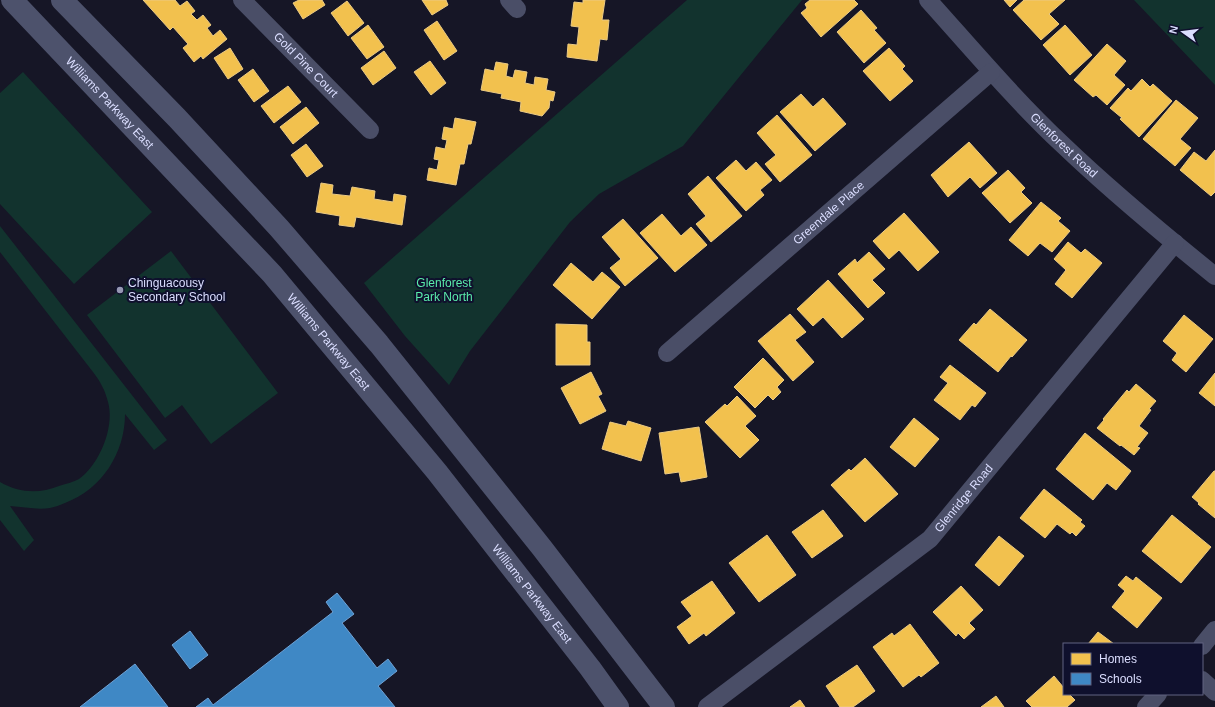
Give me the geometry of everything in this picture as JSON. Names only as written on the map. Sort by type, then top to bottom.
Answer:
[{"type":"main road","name":"Williams Parkway East","points":[[12,0],[272,274],[437,472],[590,668],[618,707]]},
{"type":"main road","points":[[62,0],[274,222],[380,344],[542,548],[664,707]]},
{"type":"street","name":"Gold Pine Court","points":[[242,0],[370,130]]},
{"type":"street","name":"Glenforest Road","points":[[928,0],[991,72],[1062,145],[1174,243],[1215,276]]},
{"type":"street","name":"Greendale Place","points":[[667,353],[991,72]]},
{"type":"street","name":"Glenridge Road","points":[[707,707],[930,539],[1174,243]]},
{"type":"street","points":[[1203,645],[1215,630]]},
{"type":"street","points":[[1203,681],[1215,692]]},
{"type":"street","points":[[1146,707],[1157,695]]},
{"type":"green space","name":"Glenforest Park North","points":[[687,0],[802,0],[683,146],[599,194],[570,222],[470,351],[449,385],[405,336],[364,283]]},
{"type":"green space","points":[[1134,0],[1215,0],[1215,85]]},
{"type":"green space","points":[[23,72],[152,212],[74,284],[0,204],[0,93]]},
{"type":"green space","points":[[0,226],[167,440],[154,450],[125,414],[121,442],[116,456],[109,468],[90,489],[78,497],[56,507],[35,509],[10,506],[34,540],[24,551],[0,520],[0,482],[7,486],[22,490],[37,491],[52,489],[79,479],[93,464],[104,444],[110,412],[102,386],[96,375],[0,252]]},
{"type":"green space","points":[[171,251],[278,393],[211,444],[182,405],[165,418],[87,315]]},
{"type":"building: Homes","points":[[143,0],[175,0],[180,6],[187,1],[195,11],[191,14],[197,20],[203,15],[211,25],[207,28],[213,36],[220,30],[227,39],[203,59],[201,56],[194,62],[183,48],[188,44],[173,27],[170,30]]},
{"type":"building: Homes","points":[[299,0],[322,0],[325,5],[303,19],[293,3]]},
{"type":"building: Homes","points":[[422,0],[446,0],[448,5],[432,15]]},
{"type":"building: Homes","points":[[583,0],[605,0],[602,20],[609,20],[607,40],[600,39],[597,61],[567,57],[568,44],[577,45],[579,27],[571,26],[574,2],[583,3]]},
{"type":"building: Homes","points":[[810,0],[854,0],[858,4],[821,37],[801,13],[807,8],[805,4]]},
{"type":"building: Homes","points":[[1004,0],[1017,0],[1010,7]]},
{"type":"building: Homes","points":[[1024,0],[1065,0],[1049,14],[1059,24],[1041,40],[1013,10]]},
{"type":"building: Homes","points":[[347,1],[364,23],[348,36],[331,13]]},
{"type":"building: Homes","points":[[861,10],[877,28],[874,30],[886,43],[864,63],[837,32]]},
{"type":"building: Homes","points":[[437,21],[457,51],[444,60],[424,30]]},
{"type":"building: Homes","points":[[368,25],[384,47],[367,59],[351,38]]},
{"type":"building: Homes","points":[[1065,25],[1092,55],[1070,75],[1043,45]]},
{"type":"building: Homes","points":[[1107,44],[1126,61],[1114,75],[1125,85],[1107,105],[1096,95],[1093,97],[1074,80]]},
{"type":"building: Homes","points":[[230,48],[243,69],[228,79],[214,58]]},
{"type":"building: Homes","points":[[889,48],[905,66],[902,69],[913,81],[890,101],[863,71]]},
{"type":"building: Homes","points":[[384,51],[396,68],[373,85],[361,68]]},
{"type":"building: Homes","points":[[430,61],[446,83],[431,95],[414,72]]},
{"type":"building: Homes","points":[[496,62],[508,64],[506,76],[513,78],[515,70],[527,72],[525,83],[534,85],[535,77],[548,79],[546,90],[555,92],[553,101],[550,100],[549,108],[542,116],[520,111],[521,102],[501,98],[502,94],[481,90],[485,69],[494,71]]},
{"type":"building: Homes","points":[[253,69],[269,91],[254,102],[238,80]]},
{"type":"building: Homes","points":[[1142,79],[1150,87],[1153,84],[1172,101],[1139,137],[1120,119],[1122,118],[1110,108],[1128,88],[1131,91]]},
{"type":"building: Homes","points":[[288,86],[301,102],[274,123],[261,106]]},
{"type":"building: Homes","points":[[801,94],[813,107],[823,98],[846,124],[815,151],[780,112]]},
{"type":"building: Homes","points":[[1176,100],[1198,118],[1180,139],[1191,148],[1175,166],[1143,139]]},
{"type":"building: Homes","points":[[306,107],[319,123],[293,144],[280,127]]},
{"type":"building: Homes","points":[[777,115],[812,155],[780,182],[765,164],[776,155],[757,133]]},
{"type":"building: Homes","points":[[455,118],[476,122],[471,144],[468,144],[464,164],[460,164],[456,185],[427,180],[429,168],[437,170],[439,160],[434,159],[436,147],[445,149],[447,140],[442,139],[444,127],[453,129]]},
{"type":"building: Homes","points":[[969,142],[997,173],[980,188],[970,177],[948,197],[931,175]]},
{"type":"building: Homes","points":[[306,144],[323,166],[307,177],[291,155]]},
{"type":"building: Homes","points":[[1215,150],[1215,192],[1211,196],[1180,170],[1194,152],[1206,161]]},
{"type":"building: Homes","points":[[736,160],[746,171],[756,162],[772,180],[760,190],[764,195],[746,211],[716,178]]},
{"type":"building: Homes","points":[[1008,170],[1025,188],[1021,192],[1032,203],[1010,223],[982,193]]},
{"type":"building: Homes","points":[[708,176],[742,216],[711,242],[696,224],[706,216],[688,194]]},
{"type":"building: Homes","points":[[321,183],[333,185],[332,194],[350,196],[352,187],[375,191],[374,199],[393,202],[394,194],[406,196],[402,225],[356,217],[354,227],[339,225],[340,216],[316,212]]},
{"type":"building: Homes","points":[[1041,202],[1061,218],[1058,221],[1070,231],[1052,252],[1040,243],[1028,256],[1009,240]]},
{"type":"building: Homes","points":[[904,213],[939,252],[918,271],[899,250],[889,259],[873,241]]},
{"type":"building: Homes","points":[[662,214],[681,236],[691,227],[707,245],[675,272],[640,233]]},
{"type":"building: Homes","points":[[623,219],[658,258],[625,286],[610,268],[621,259],[602,237]]},
{"type":"building: Homes","points":[[1068,242],[1081,253],[1085,249],[1102,263],[1072,298],[1055,284],[1066,270],[1054,259]]},
{"type":"building: Homes","points":[[869,252],[885,269],[872,280],[885,293],[868,308],[838,274],[855,259],[857,263]]},
{"type":"building: Homes","points":[[571,263],[593,282],[602,272],[620,287],[592,319],[553,285]]},
{"type":"building: Homes","points":[[828,280],[864,319],[842,338],[823,317],[813,326],[797,309]]},
{"type":"building: Homes","points":[[990,309],[1027,340],[998,372],[959,340],[974,323],[976,325]]},
{"type":"building: Homes","points":[[790,314],[806,332],[795,340],[814,362],[793,381],[758,341]]},
{"type":"building: Homes","points":[[1184,315],[1213,339],[1186,372],[1172,360],[1177,353],[1163,341]]},
{"type":"building: Homes","points":[[556,324],[587,325],[587,342],[590,342],[590,365],[556,365]]},
{"type":"building: Homes","points":[[763,358],[784,380],[777,387],[781,392],[773,400],[768,395],[755,408],[734,387]]},
{"type":"building: Homes","points":[[950,365],[986,393],[975,407],[972,405],[960,420],[934,400],[948,383],[940,377]]},
{"type":"building: Homes","points":[[591,372],[602,394],[598,396],[606,411],[580,424],[561,388]]},
{"type":"building: Homes","points":[[1215,373],[1215,406],[1199,393]]},
{"type":"building: Homes","points":[[1136,384],[1156,401],[1149,409],[1151,410],[1139,426],[1148,433],[1137,447],[1140,448],[1134,455],[1097,428],[1127,390],[1129,392]]},
{"type":"building: Homes","points":[[737,396],[756,416],[745,426],[759,440],[740,458],[705,422],[725,404],[727,406]]},
{"type":"building: Homes","points":[[914,418],[939,439],[915,467],[890,447]]},
{"type":"building: Homes","points":[[628,421],[651,428],[641,461],[602,449],[610,422],[626,426]]},
{"type":"building: Homes","points":[[699,427],[707,477],[681,482],[679,472],[665,474],[659,433]]},
{"type":"building: Homes","points":[[1085,433],[1131,471],[1116,490],[1107,483],[1093,500],[1056,469]]},
{"type":"building: Homes","points":[[865,458],[898,494],[865,522],[831,485],[849,469],[851,471]]},
{"type":"building: Homes","points":[[1215,471],[1215,518],[1192,497]]},
{"type":"building: Homes","points":[[1044,489],[1082,520],[1080,522],[1085,526],[1076,536],[1072,532],[1070,534],[1057,524],[1045,538],[1020,518]]},
{"type":"building: Homes","points":[[823,510],[843,536],[812,558],[792,532]]},
{"type":"building: Homes","points":[[1172,515],[1211,547],[1181,583],[1142,551]]},
{"type":"building: Homes","points":[[767,535],[796,575],[759,602],[729,563]]},
{"type":"building: Homes","points":[[999,536],[1024,556],[999,586],[975,565]]},
{"type":"building: Homes","points":[[1126,576],[1133,581],[1136,577],[1162,598],[1137,628],[1112,607],[1125,591],[1118,585]]},
{"type":"building: Homes","points":[[712,581],[735,613],[706,636],[704,633],[689,644],[677,627],[692,616],[681,602]]},
{"type":"building: Homes","points":[[961,586],[983,610],[969,623],[975,629],[964,639],[958,633],[956,636],[933,612]]},
{"type":"building: Homes","points":[[910,624],[939,663],[921,677],[919,675],[903,687],[873,647],[892,633],[894,636]]},
{"type":"building: Homes","points":[[1098,632],[1113,643],[1089,643]]},
{"type":"building: Homes","points":[[857,665],[875,691],[853,707],[840,707],[826,686]]},
{"type":"building: Homes","points":[[1054,676],[1063,687],[1063,695],[1070,695],[1075,700],[1067,707],[1032,707],[1026,701]]},
{"type":"building: Homes","points":[[996,696],[1004,707],[981,707]]},
{"type":"building: Homes","points":[[800,700],[805,707],[790,707]]},
{"type":"building: Schools","points":[[337,593],[354,614],[342,623],[377,668],[388,659],[397,671],[378,686],[395,707],[196,707],[208,698],[213,705],[333,612],[326,602]]},
{"type":"building: Schools","points":[[190,631],[208,655],[190,669],[172,645]]},
{"type":"building: Schools","points":[[135,664],[168,707],[80,707]]},
{"type":"place","name":"Chinguacousy Secondary School","points":[[120,290]]}]
